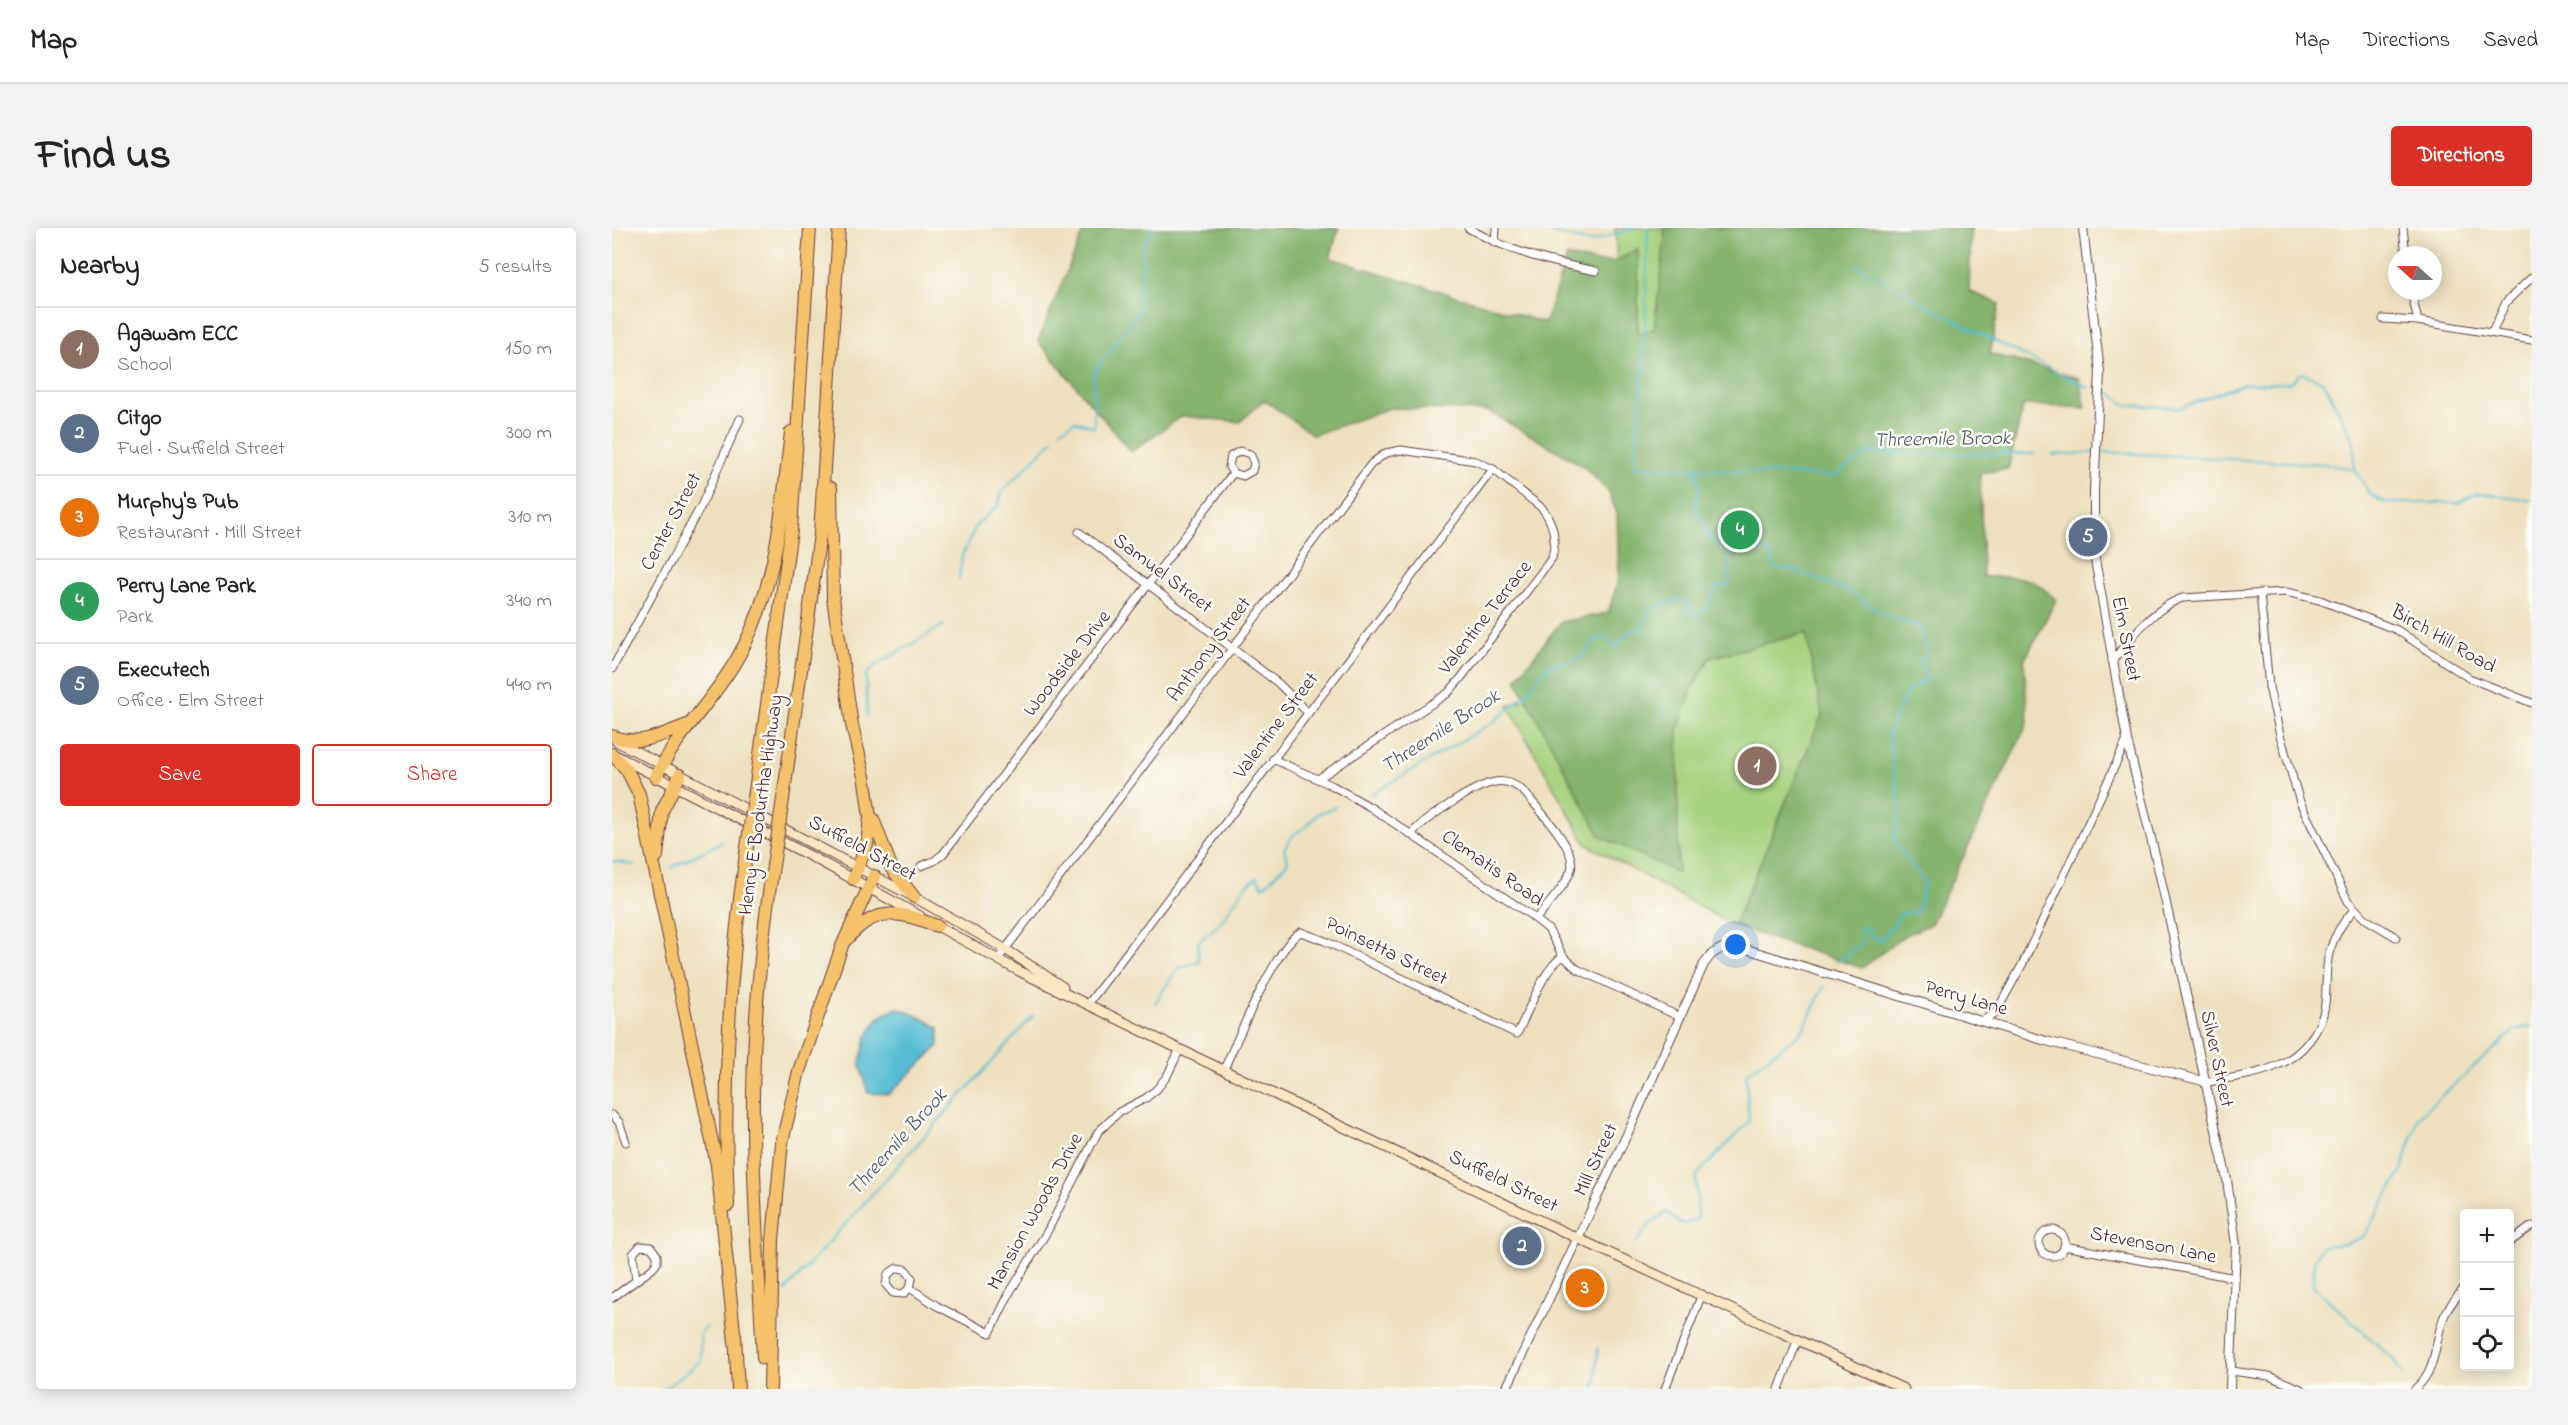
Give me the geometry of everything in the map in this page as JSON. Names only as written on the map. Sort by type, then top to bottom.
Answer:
[{"type":"highway","name":"Henry E Bodurtha Highway","points":[[738,1389],[727,1178],[726,1088],[733,968],[746,854],[789,550],[810,228]]},
{"type":"highway","name":"Henry E Bodurtha Highway","points":[[765,1389],[754,1182],[753,1092],[759,973],[819,544],[839,228]]},
{"type":"highway","points":[[656,777],[688,725],[711,698],[737,659],[751,631],[767,584],[780,520],[805,324]]},
{"type":"highway","points":[[830,386],[833,598],[852,725],[868,800],[889,864],[897,879],[914,897]]},
{"type":"highway","points":[[612,737],[646,741],[688,725]]},
{"type":"highway","points":[[612,754],[627,770],[639,794],[690,1027],[717,1165],[735,1342]]},
{"type":"highway","points":[[657,878],[659,826],[662,811],[676,780]]},
{"type":"highway","points":[[855,874],[868,838],[868,800]]},
{"type":"highway","points":[[770,1389],[774,1240],[782,1142],[799,1071],[842,946],[872,882]]},
{"type":"highway","points":[[842,946],[860,927],[887,914],[907,915],[936,926]]},
{"type":"main road","name":"Suffield Street","points":[[612,737],[662,765],[676,780]]},
{"type":"main road","name":"Suffield Street","points":[[612,754],[656,777],[676,780],[855,874],[914,897],[1005,948],[1088,1004]]},
{"type":"main road","name":"Suffield Street","points":[[872,882],[936,926],[1088,1004],[1579,1239],[1904,1389]]},
{"type":"street","points":[[1468,228],[1495,243],[1546,260],[1596,271]]},
{"type":"street","points":[[1495,243],[1496,228]]},
{"type":"street","name":"Elm Street","points":[[2083,228],[2100,372],[2094,554],[2127,740]]},
{"type":"street","points":[[2403,228],[2405,246]]},
{"type":"street","points":[[2492,333],[2506,302],[2532,276]]},
{"type":"street","points":[[2412,300],[2418,321]]},
{"type":"street","points":[[2383,319],[2418,321],[2532,340]]},
{"type":"street","name":"Center Street","points":[[612,669],[702,504],[740,419]]},
{"type":"street","name":"Anthony Street","points":[[998,959],[1372,463],[1381,456],[1394,451],[1408,450],[1476,461],[1493,469]]},
{"type":"street","name":"Valentine Street","points":[[1088,1004],[1493,469]]},
{"type":"street","name":"Valentine Terrace","points":[[1318,779],[1448,693],[1547,567],[1554,548],[1554,536],[1548,516],[1542,508],[1493,469]]},
{"type":"street","name":"Woodside Drive","points":[[921,866],[934,861],[943,854],[1233,473]]},
{"type":"street","name":"Samuel Street","points":[[1079,532],[1286,689],[1308,713]]},
{"type":"street","points":[[2260,593],[2269,687],[2300,802],[2342,891],[2355,910],[2396,937]]},
{"type":"street","name":"Birch Hill Road","points":[[2112,661],[2146,622],[2182,598],[2260,593],[2301,594],[2354,611],[2397,630],[2469,678],[2532,703]]},
{"type":"street","points":[[1983,1020],[1995,1014],[2022,965],[2127,740]]},
{"type":"street","name":"Silver Street","points":[[2127,740],[2158,867],[2234,1225],[2235,1278],[2230,1389]]},
{"type":"street","name":"Clematis Road","points":[[1274,759],[1370,807],[1536,919],[1548,929],[1563,956],[1577,969],[1680,1017]]},
{"type":"street","points":[[1411,834],[1434,813],[1490,783],[1504,782],[1517,787],[1525,793],[1567,847],[1572,859],[1569,875],[1536,919]]},
{"type":"street","points":[[2203,1082],[2276,1066],[2292,1057],[2307,1043],[2319,1025],[2325,1006],[2328,960],[2332,943],[2341,925],[2355,910]]},
{"type":"street","name":"Poinsetta Street","points":[[1224,1069],[1286,945],[1301,932],[1320,938],[1517,1034],[1546,974],[1563,956]]},
{"type":"street","name":"Perry Lane","points":[[1722,948],[1738,947],[1752,950],[2046,1041],[2203,1082]]},
{"type":"street","name":"Mill Street","points":[[1506,1389],[1579,1239],[1704,964],[1712,954],[1722,948]]},
{"type":"street","name":"Mansion Woods Drive","points":[[910,1288],[946,1311],[990,1332],[1010,1292],[1048,1230],[1098,1132],[1119,1112],[1146,1098],[1157,1089],[1167,1076],[1180,1049]]},
{"type":"street","points":[[612,1115],[619,1122],[626,1142]]},
{"type":"street","points":[[2514,1239],[2532,1226]]},
{"type":"street","points":[[612,1298],[636,1280],[657,1263],[656,1252],[651,1247],[640,1246],[633,1254],[636,1280]]},
{"type":"street","name":"Stevenson Lane","points":[[2064,1246],[2235,1278]]},
{"type":"street","points":[[2415,1389],[2425,1379],[2433,1364],[2445,1314],[2460,1293]]},
{"type":"street","points":[[1665,1389],[1702,1294]]},
{"type":"street","points":[[1779,1389],[1798,1339]]},
{"type":"street","points":[[2231,1371],[2269,1376],[2301,1389]]},
{"type":"green space","points":[[1085,228],[1339,228],[1330,258],[1545,323],[1567,256],[1595,262],[1617,261],[1638,248],[1638,334],[1654,329],[1665,238],[1663,228],[1971,228],[1969,291],[1999,304],[1990,354],[2079,378],[2086,408],[2023,405],[2008,469],[1980,473],[1983,577],[2023,578],[2039,585],[2056,600],[2024,661],[2028,722],[1931,924],[1904,936],[1862,968],[1734,926],[1822,715],[1806,633],[1710,658],[1692,689],[1678,730],[1678,873],[1600,836],[1516,679],[1561,622],[1608,613],[1619,578],[1617,513],[1608,491],[1582,465],[1488,411],[1390,408],[1313,435],[1264,400],[1240,422],[1182,416],[1131,452],[1038,341]]},
{"type":"green space","points":[[1615,228],[1831,228],[1832,231],[1999,304],[1990,354],[2079,378],[2026,393],[2008,469],[1847,468],[1870,600],[1734,926],[1586,844],[1508,706],[1639,655]]},
{"type":"water","points":[[897,1008],[939,1028],[939,1046],[889,1094],[868,1093],[860,1064],[866,1038],[878,1018]]},
{"type":"waterway","points":[[1061,430],[1075,421],[1094,427],[1094,373],[1139,311],[1144,243],[1154,228]]},
{"type":"waterway","points":[[1533,228],[1590,242],[1635,228]]},
{"type":"waterway","points":[[1648,228],[1645,334],[1635,467],[1695,469]]},
{"type":"waterway","points":[[1855,265],[1967,327],[2089,388]]},
{"type":"waterway","points":[[2109,392],[2126,405],[2180,408],[2243,384],[2289,383],[2301,373],[2324,382],[2354,442],[2354,469]]},
{"type":"waterway","points":[[959,579],[962,556],[977,524],[998,506],[1002,492],[1053,440]]},
{"type":"waterway","name":"Threemile Brook","points":[[2053,455],[2102,452],[2324,464],[2354,469],[2371,495],[2386,503],[2458,503],[2478,493],[2532,500]]},
{"type":"waterway","name":"Threemile Brook","points":[[1370,795],[1495,721],[1529,691],[1546,667],[1582,657],[1594,641],[1604,636],[1616,647],[1630,631],[1642,630],[1650,609],[1682,598],[1696,617],[1707,608],[1717,587],[1729,585],[1729,554],[1712,540],[1695,508],[1701,485],[1695,469],[1834,476],[1868,453],[2035,454]]},
{"type":"waterway","points":[[1729,554],[1743,544],[1769,552],[1775,569],[1791,569],[1849,591],[1885,615],[1921,627],[1927,652],[1920,663],[1928,679],[1909,689],[1888,733],[1900,809],[1894,841],[1925,882],[1917,912],[1903,913],[1881,940],[1869,935],[1869,929],[1865,926],[1860,930],[1862,944],[1837,962]]},
{"type":"waterway","points":[[867,716],[866,675],[876,665],[944,625]]},
{"type":"waterway","name":"Threemile Brook","points":[[1155,1003],[1178,968],[1199,961],[1198,942],[1219,924],[1245,887],[1257,877],[1263,887],[1288,862],[1284,849],[1294,834],[1307,826],[1317,814],[1336,807]]},
{"type":"waterway","points":[[672,867],[722,842]]},
{"type":"waterway","points":[[612,861],[634,865]]},
{"type":"waterway","points":[[1635,1244],[1651,1223],[1667,1212],[1678,1222],[1685,1224],[1698,1218],[1696,1176],[1749,1122],[1746,1074],[1802,1032],[1824,986]]},
{"type":"waterway","name":"Threemile Brook","points":[[785,1291],[1033,1016]]},
{"type":"waterway","points":[[2403,1375],[2393,1359],[2313,1286],[2314,1261],[2322,1247],[2347,1243],[2364,1236],[2402,1170],[2418,1117],[2515,1030],[2532,1026]]},
{"type":"waterway","name":"Threemile Brook","points":[[664,1389],[701,1361],[700,1333],[707,1326]]},
{"type":"waterway","points":[[1595,1389],[1598,1348]]},
{"type":"place","name":"Perry Lane Park","points":[[1740,530]]},
{"type":"place","name":"Executech","points":[[2088,537]]},
{"type":"place","name":"Agawam ECC","points":[[1757,766]]},
{"type":"place","name":"Citgo","points":[[1522,1246]]},
{"type":"place","name":"Murphy's Pub","points":[[1585,1288]]}]
